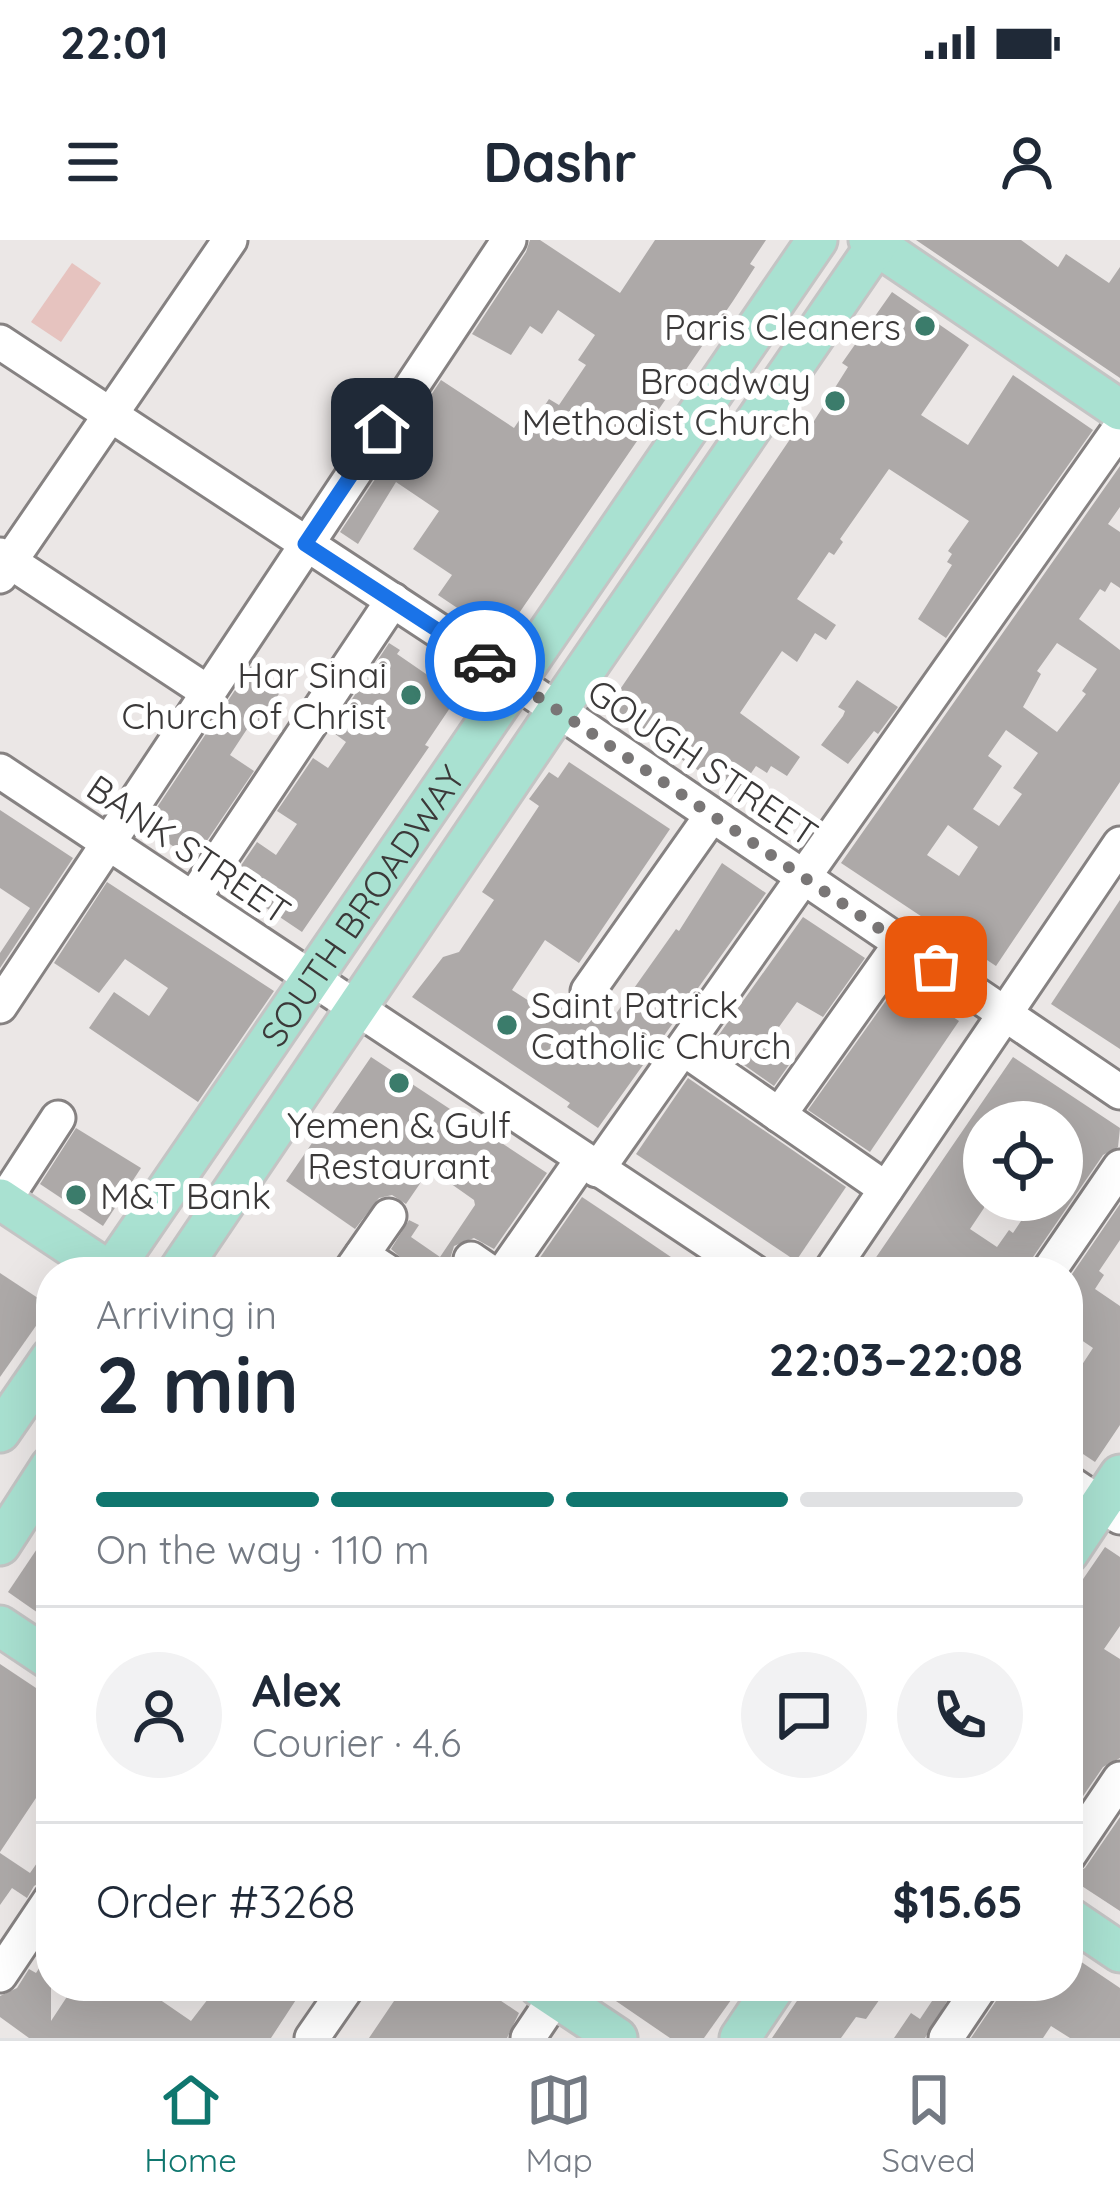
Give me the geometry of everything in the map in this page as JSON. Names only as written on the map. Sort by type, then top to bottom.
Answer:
[{"type":"main road","name":"SOUTH BROADWAY","points":[[120,1257],[817,240]]},
{"type":"main road","name":"SOUTH BROADWAY","points":[[188,1257],[875,242]]},
{"type":"main road","points":[[875,242],[1120,410]]},
{"type":"main road","points":[[2,1200],[88,1257]]},
{"type":"main road","points":[[0,1432],[36,1380]]},
{"type":"main road","points":[[0,1545],[36,1489]]},
{"type":"main road","points":[[1083,1527],[1102,1495]]},
{"type":"main road","points":[[0,1626],[36,1650]]},
{"type":"main road","points":[[1083,1927],[1120,1952]]},
{"type":"main road","points":[[567,2001],[616,2038]]},
{"type":"main road","points":[[740,2038],[765,2001]]},
{"type":"street","points":[[206,691],[3,564],[112,416],[230,240]]},
{"type":"street","points":[[0,1005],[509,240]]},
{"type":"street","name":"GOUGH STREET","points":[[0,342],[515,681],[1120,1092]]},
{"type":"street","points":[[516,1257],[684,1049],[1120,428]]},
{"type":"street","points":[[193,899],[393,600]]},
{"type":"street","name":"BANK STREET","points":[[0,770],[731,1257]]},
{"type":"street","points":[[588,991],[712,815]]},
{"type":"street","points":[[840,1257],[1120,844]]},
{"type":"street","points":[[779,1115],[902,943]]},
{"type":"street","points":[[684,1049],[886,1189]]},
{"type":"street","points":[[2,1200],[58,1118]]},
{"type":"street","points":[[1058,1257],[1120,1167]]},
{"type":"street","points":[[371,1257],[389,1216]]},
{"type":"street","points":[[1083,1834],[1120,1779]]},
{"type":"street","points":[[0,1975],[36,1921]]},
{"type":"street","points":[[312,2038],[338,2001]]},
{"type":"street","points":[[528,2038],[546,2001]]},
{"type":"street","points":[[946,2038],[971,2001]]},
{"type":"shaded area","points":[[72,263],[101,283],[61,342],[31,322]]},
{"type":"building","points":[[530,240],[540,240],[620,293],[655,240],[766,240],[733,301],[502,638],[438,595],[452,575],[413,549],[439,511],[396,482],[358,544],[340,532],[441,380],[514,428],[526,410],[537,417],[549,399],[559,405],[586,365],[578,360],[595,335],[558,310],[542,334],[530,326],[511,355],[472,334]]},
{"type":"building","points":[[916,240],[1021,240],[1058,267],[1066,254],[1109,283],[1120,267],[1120,378]]},
{"type":"building","points":[[892,292],[969,345],[921,415],[968,445],[1013,375],[1093,430],[946,638],[918,619],[952,565],[947,562],[952,554],[948,551],[969,521],[889,469],[834,555],[829,552],[797,599],[836,625],[826,640],[815,633],[797,662],[782,651],[740,713],[800,757],[787,776],[771,766],[767,773],[756,766],[736,795],[606,710],[801,423],[809,429],[848,367],[842,363]]},
{"type":"building","points":[[1120,466],[1120,507],[1108,524],[1120,532],[1120,588],[1111,582],[1105,592],[1100,589],[1079,619],[1120,650],[1120,782],[996,966],[841,863]],"holes":[[[1057,643],[1097,669],[1082,691],[1086,694],[1057,732],[1023,707],[1041,674],[1037,671]],[[1006,730],[1038,753],[1013,788],[1022,794],[999,826],[973,809],[1002,766],[988,756]],[[948,825],[978,847],[959,876],[927,855]]]},
{"type":"building","points":[[389,643],[400,650],[397,654],[458,696],[425,745],[429,747],[302,932],[229,883],[257,842],[276,855],[297,824],[277,811],[313,758],[328,768],[346,742],[331,731]]},
{"type":"building","points":[[251,666],[283,688],[230,755],[254,771],[194,860],[144,827]]},
{"type":"building","points":[[857,680],[898,707],[848,764],[821,745],[843,716],[845,711],[838,707]]},
{"type":"building","points":[[569,762],[670,829],[579,963],[545,940],[512,990],[540,1008],[551,1000],[575,1017],[580,1010],[602,1006],[615,1015],[679,931],[722,863],[766,893],[598,1128],[567,1107],[570,1103],[412,997],[443,957],[459,952],[494,900],[482,892],[539,806],[529,799],[549,772],[558,778]]},
{"type":"building","points":[[0,810],[73,858],[0,968],[0,953],[30,908],[0,888]]},
{"type":"building","points":[[107,882],[274,991],[198,1102],[89,1028],[114,992],[149,1016],[168,988],[125,959],[99,993],[54,963]]},
{"type":"building","points":[[1120,900],[1120,1049],[1051,1004]]},
{"type":"building","points":[[803,917],[865,958],[823,1017],[797,1002],[766,1045],[791,1062],[774,1086],[713,1043]]},
{"type":"building","points":[[900,981],[959,1021],[870,1152],[808,1110]]},
{"type":"building","points":[[371,1057],[547,1173],[494,1249],[474,1238],[454,1246],[451,1257],[440,1257],[474,1200],[430,1169],[406,1204],[392,1195],[379,1198],[355,1229],[286,1181]]},
{"type":"building","points":[[1013,1057],[1079,1101],[983,1101]]},
{"type":"building","points":[[688,1078],[846,1187],[799,1257],[790,1257],[636,1154]]},
{"type":"building","points":[[1083,1103],[1120,1128],[1118,1147],[1103,1155],[1083,1184]]},
{"type":"building","points":[[76,1128],[141,1168],[103,1226],[40,1184]]},
{"type":"building","points":[[963,1130],[963,1221],[975,1221],[970,1229],[997,1247],[1021,1221],[1058,1221],[1033,1257],[876,1257]]},
{"type":"building","points":[[582,1197],[671,1257],[540,1257]]},
{"type":"building","points":[[1120,1204],[1120,1240],[1099,1271],[1104,1275],[1095,1289],[1120,1306],[1120,1425],[1095,1462],[1083,1454],[1083,1363],[1093,1348],[1083,1341],[1083,1258]]},
{"type":"building","points":[[409,1220],[419,1225],[411,1237],[440,1257],[400,1257],[391,1249]]},
{"type":"building","points":[[0,1273],[36,1297],[36,1326],[0,1377]]},
{"type":"building","points":[[1105,1547],[1120,1557],[1120,1626],[1104,1649],[1120,1659],[1120,1758],[1103,1767],[1083,1796],[1083,1579]]},
{"type":"building","points":[[36,1550],[36,1612],[8,1592]]},
{"type":"building","points":[[0,1664],[36,1688],[36,1798],[0,1852]]},
{"type":"building","points":[[1120,1817],[1120,1911],[1083,1887],[1085,1868]]},
{"type":"building","points":[[0,1853],[30,1873],[36,1864],[36,1885],[27,1898],[12,1888],[0,1905]]},
{"type":"building","points":[[1083,1963],[1120,1988],[1120,2038],[1070,2038],[1051,2026],[1043,2038],[971,2038],[996,2001],[1083,2001]]},
{"type":"building","points":[[29,1969],[36,1973],[36,2001],[51,2001],[51,2021],[64,2001],[162,2001],[191,2021],[206,2001],[295,2001],[271,2038],[29,2038],[0,2017],[0,1996],[17,1988]]},
{"type":"building","points":[[394,2001],[501,2001],[519,2013],[507,2038],[369,2038]]},
{"type":"building","points":[[616,2001],[730,2001],[704,2038],[670,2038]]},
{"type":"building","points":[[797,2001],[878,2001],[866,2019],[856,2017],[841,2038],[772,2038]]},
{"type":"building","points":[[932,2001],[947,2001],[925,2038],[894,2038],[911,2013],[920,2019]]},
{"type":"way so far","points":[[485,661],[936,967]]},
{"type":"place","name":"Paris Cleaners","points":[[925,326]]},
{"type":"place","name":"Broadway Methodist Church","points":[[835,401]]},
{"type":"place","name":"Har Sinai Church of Christ","points":[[411,695]]},
{"type":"place","name":"Saint Patrick Catholic Church","points":[[507,1025]]},
{"type":"place","name":"Yemen & Gulf Restaurant","points":[[399,1083]]},
{"type":"place","name":"M&T Bank","points":[[76,1195]]},
{"type":"route","points":[[382,429],[305,544],[485,661]]}]
